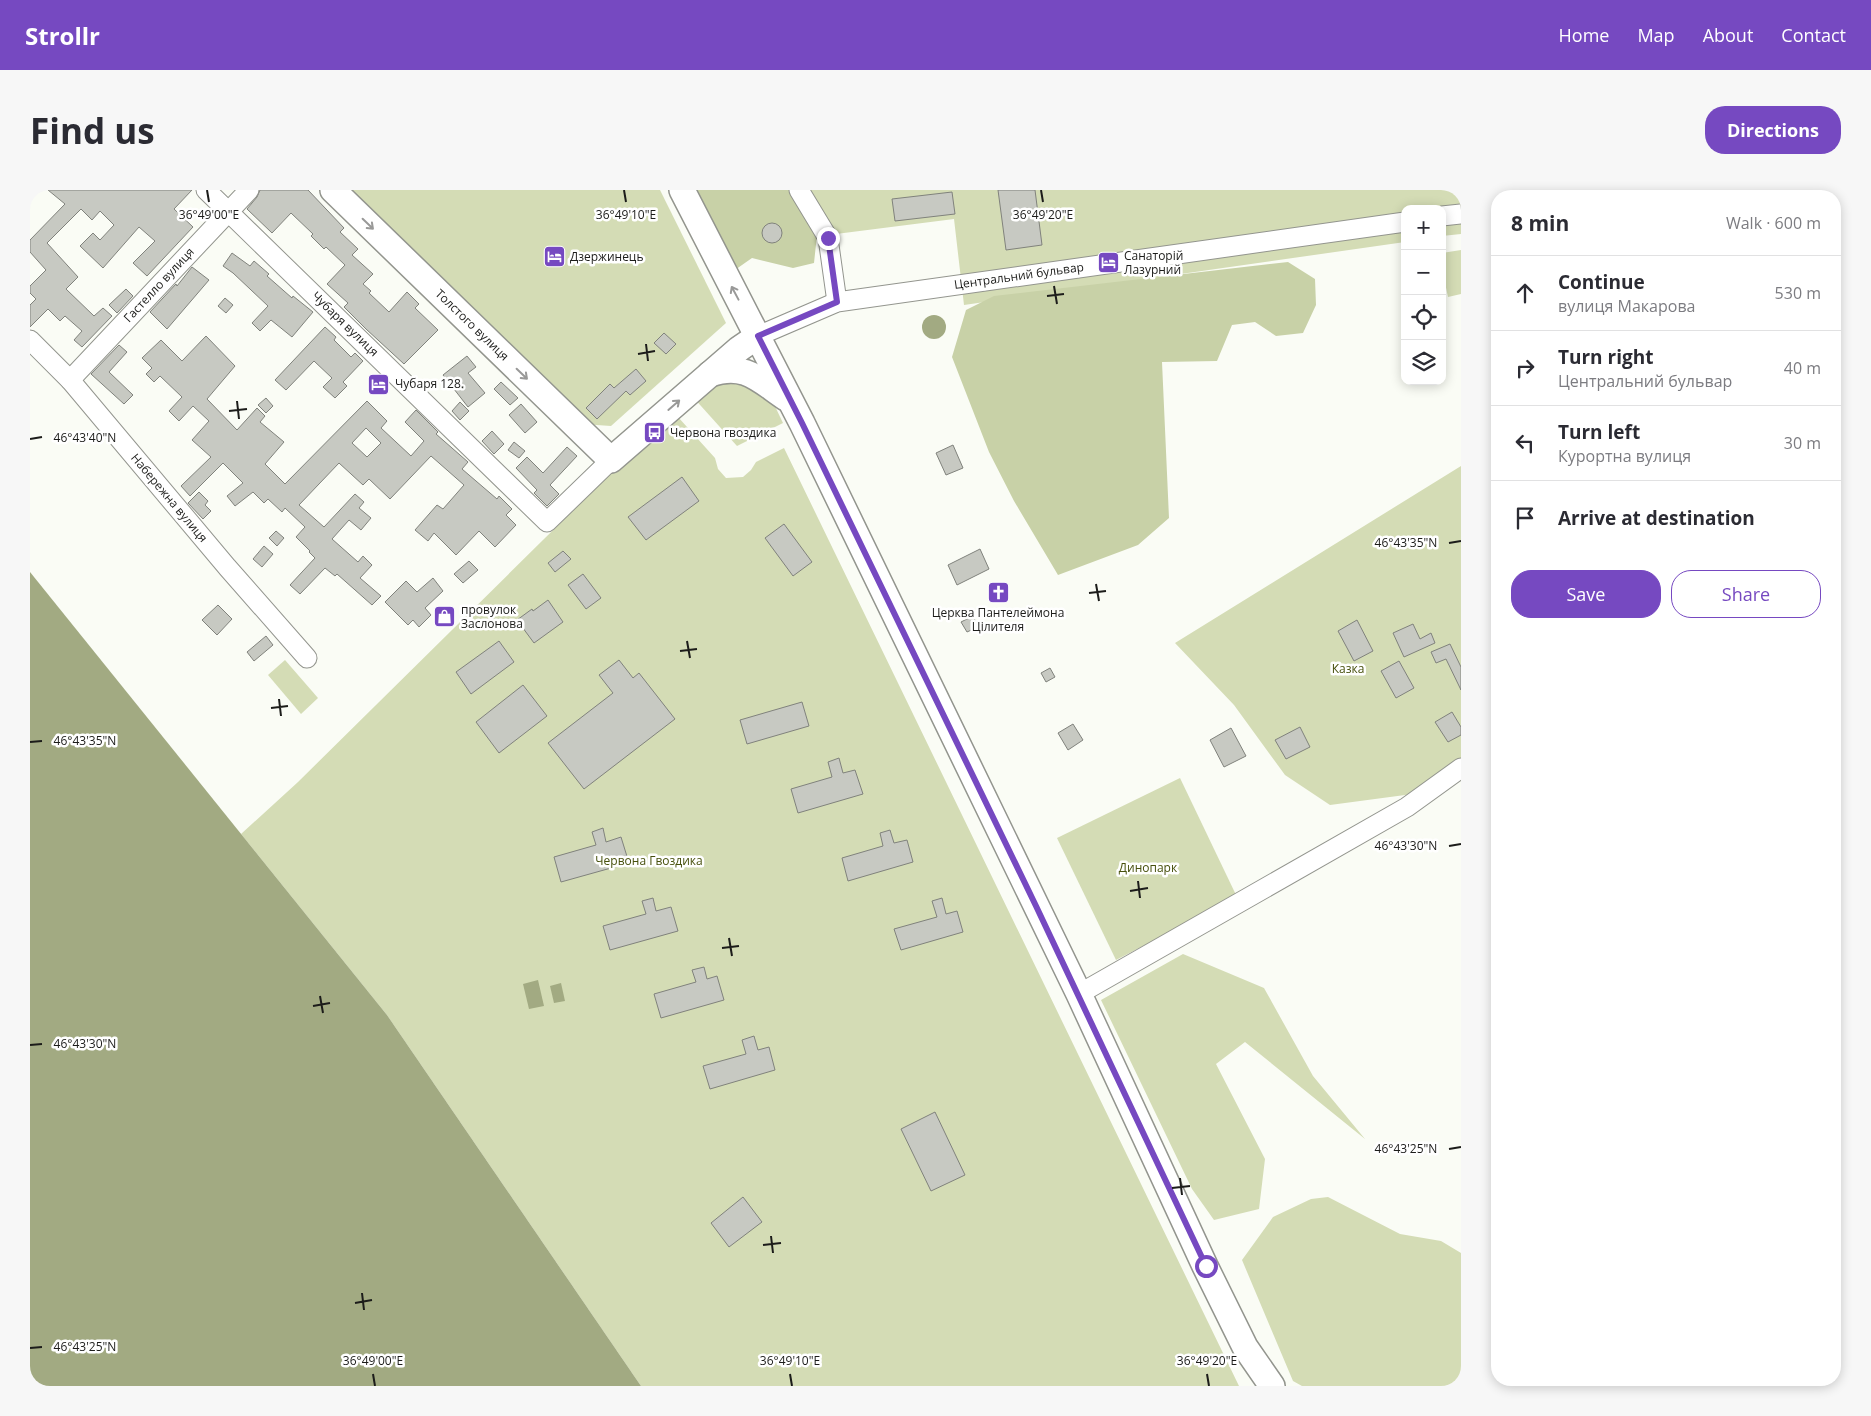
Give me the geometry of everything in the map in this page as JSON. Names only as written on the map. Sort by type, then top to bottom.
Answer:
[{"type":"main road","name":"Толстого вулиця","points":[[333,190],[611,460]]},
{"type":"main road","points":[[682,190],[790,401],[1078,994],[1245,1347],[1272,1386]]},
{"type":"main road","points":[[611,460],[739,349],[758,336]]},
{"type":"main road","points":[[710,374],[722,370],[738,370],[754,375],[790,401]]},
{"type":"street","name":"Чубаря вулиця","points":[[206,190],[547,522],[611,460]]},
{"type":"street","name":"Гастелло вулиця","points":[[70,380],[249,190]]},
{"type":"street","points":[[799,190],[828,238],[837,302]]},
{"type":"street","points":[[1446,216],[1461,214]]},
{"type":"street","name":"Центральний бульвар","points":[[758,336],[837,302],[1401,223]]},
{"type":"street","name":"Набережна вулиця","points":[[30,340],[70,380],[227,567],[307,658]]},
{"type":"street","points":[[1078,994],[1408,807],[1461,768]]},
{"type":"green space","name":"Дзержинець","points":[[348,190],[660,190],[726,323],[611,426],[582,424]]},
{"type":"green space","name":"Санаторій Лазурний","points":[[810,190],[1461,190],[1461,234],[1446,236],[1446,205],[1401,205],[1401,243],[964,305],[954,219],[836,234]]},
{"type":"green space","points":[[1461,250],[1461,294],[1448,297],[1446,288],[1446,252]]},
{"type":"green space","points":[[731,375],[772,400],[783,423],[737,446],[692,396]]},
{"type":"green space","name":"Червона Гвоздика","points":[[678,417],[715,458],[718,469],[726,478],[743,477],[756,462],[784,448],[1239,1386],[641,1386],[387,1015],[241,834],[298,782],[619,465]]},
{"type":"green space","name":"Казка","points":[[1461,466],[1461,776],[1435,791],[1330,805],[1285,775],[1234,705],[1175,643]]},
{"type":"green space","points":[[285,660],[318,698],[301,714],[268,675]]},
{"type":"green space","name":"Динопарк","points":[[1180,778],[1237,897],[1116,960],[1057,838]]},
{"type":"green space","points":[[1183,954],[1264,988],[1313,1076],[1365,1139],[1245,1042],[1216,1064],[1265,1159],[1259,1209],[1214,1220],[1192,1189],[1101,1000]]},
{"type":"green space","points":[[1328,1197],[1400,1234],[1441,1241],[1461,1253],[1461,1386],[1302,1386],[1293,1381],[1242,1260],[1273,1217],[1311,1199]]},
{"type":"shaded area","points":[[695,190],[789,190],[817,235],[814,263],[793,268],[752,258],[732,272]]},
{"type":"shaded area","points":[[1288,262],[1315,279],[1316,305],[1303,333],[1276,336],[1255,322],[1232,325],[1217,361],[1162,362],[1169,518],[1138,545],[1058,575],[1014,501],[989,452],[952,357],[966,310],[994,296]]},
{"type":"shaded area","points":[[934,315],[943,318],[946,327],[943,336],[934,339],[925,336],[922,327],[925,318]]},
{"type":"shaded area","points":[[30,572],[387,1015],[641,1386],[30,1386]]},
{"type":"shaded area","points":[[538,980],[544,1006],[529,1009],[523,984]]},
{"type":"shaded area","points":[[561,983],[565,1001],[554,1003],[550,986]]},
{"type":"building","points":[[48,190],[192,190],[174,209],[193,227],[147,276],[133,263],[155,241],[139,227],[103,268],[80,246],[93,233],[100,240],[114,225],[100,211],[92,220],[81,209],[47,243],[78,277],[66,289],[94,316],[103,308],[112,316],[82,347],[74,340],[82,331],[65,316],[60,321],[48,309],[30,327],[30,305],[36,299],[30,293],[30,286],[46,270],[30,252],[30,240],[65,204]]},
{"type":"building","points":[[260,190],[308,190],[344,228],[340,232],[358,249],[352,255],[373,274],[363,284],[371,291],[369,293],[389,312],[407,292],[419,304],[415,308],[438,330],[404,364],[344,307],[348,303],[327,284],[345,265],[326,247],[324,249],[311,236],[313,234],[291,213],[272,233],[247,209]]},
{"type":"building","points":[[998,190],[1035,190],[1042,245],[1006,250]]},
{"type":"building","points":[[952,192],[955,214],[895,221],[892,199]]},
{"type":"building","points":[[768,223],[776,223],[782,229],[782,237],[776,243],[768,243],[762,237],[762,229]]},
{"type":"building","points":[[232,253],[250,266],[254,261],[269,274],[267,276],[292,298],[293,296],[313,312],[292,337],[271,320],[260,331],[252,323],[268,306],[223,266]]},
{"type":"building","points":[[192,267],[209,280],[167,329],[150,312],[176,284],[177,286]]},
{"type":"building","points":[[126,289],[133,296],[117,313],[109,305]]},
{"type":"building","points":[[225,298],[233,305],[226,313],[218,306]]},
{"type":"building","points":[[325,327],[336,337],[334,340],[351,357],[355,353],[363,361],[343,382],[347,386],[335,398],[323,387],[332,378],[314,361],[286,390],[275,380]]},
{"type":"building","points":[[664,333],[676,344],[666,354],[654,343]]},
{"type":"building","points":[[206,336],[235,366],[207,399],[237,430],[257,408],[265,416],[260,422],[284,442],[265,464],[285,484],[367,401],[387,421],[381,428],[411,456],[424,441],[405,422],[416,410],[438,432],[436,434],[468,462],[462,469],[497,499],[499,496],[512,509],[506,515],[516,525],[495,547],[479,531],[456,555],[434,533],[428,541],[415,530],[437,505],[443,509],[464,485],[431,456],[390,499],[369,479],[363,485],[339,463],[299,505],[324,527],[355,494],[364,502],[359,508],[371,518],[361,530],[349,520],[332,539],[358,562],[363,556],[372,565],[360,578],[381,596],[372,605],[337,574],[335,576],[325,568],[300,594],[290,585],[315,558],[296,537],[305,527],[285,508],[282,512],[268,499],[264,503],[253,492],[235,506],[227,496],[243,483],[223,463],[190,496],[181,486],[211,457],[192,440],[209,421],[193,406],[179,421],[169,411],[182,397],[160,376],[154,382],[146,374],[152,368],[142,358],[161,340],[182,361]],"holes":[[[366,428],[381,443],[367,457],[352,443]]]},
{"type":"building","points":[[119,345],[127,352],[109,372],[133,395],[124,404],[91,374]]},
{"type":"building","points":[[467,356],[476,367],[468,373],[485,393],[468,407],[443,375]]},
{"type":"building","points":[[636,369],[646,381],[630,395],[626,391],[597,419],[586,408],[610,384],[614,388]]},
{"type":"building","points":[[501,382],[518,398],[510,405],[494,389]]},
{"type":"building","points":[[266,398],[273,406],[266,413],[258,405]]},
{"type":"building","points":[[460,402],[469,411],[460,420],[452,411]]},
{"type":"building","points":[[521,404],[537,422],[525,433],[509,415]]},
{"type":"building","points":[[492,431],[504,444],[494,454],[482,441]]},
{"type":"building","points":[[514,442],[525,451],[519,458],[508,450]]},
{"type":"building","points":[[953,445],[963,468],[946,475],[936,453]]},
{"type":"building","points":[[567,447],[577,456],[550,485],[559,494],[547,506],[534,493],[537,490],[516,468],[527,457],[543,473]]},
{"type":"building","points":[[682,477],[699,501],[646,540],[628,517]]},
{"type":"building","points":[[199,492],[208,501],[205,505],[211,511],[203,519],[188,503]]},
{"type":"building","points":[[784,524],[812,562],[793,576],[765,538]]},
{"type":"building","points":[[276,531],[284,538],[277,546],[269,538]]},
{"type":"building","points":[[264,546],[273,554],[262,567],[253,559]]},
{"type":"building","name":"Церква Пантелеймона Цілителя","points":[[980,549],[989,569],[957,585],[948,565]]},
{"type":"building","points":[[563,551],[571,559],[555,572],[548,563]]},
{"type":"building","points":[[469,561],[478,570],[463,583],[454,574]]},
{"type":"building","points":[[583,574],[601,598],[586,609],[568,585]]},
{"type":"building","points":[[433,578],[443,591],[425,608],[431,615],[419,627],[413,620],[408,625],[385,602],[406,581],[417,592]]},
{"type":"building","points":[[548,600],[563,622],[534,643],[517,620]]},
{"type":"building","points":[[218,605],[232,619],[217,635],[202,620]]},
{"type":"building","points":[[973,616],[978,627],[967,632],[961,622]]},
{"type":"building","points":[[1357,620],[1373,651],[1354,661],[1338,631]]},
{"type":"building","points":[[1413,624],[1420,639],[1431,633],[1435,643],[1404,657],[1393,633]]},
{"type":"building","points":[[266,636],[273,645],[254,661],[247,652]]},
{"type":"building","points":[[499,641],[514,662],[471,694],[456,672]]},
{"type":"building","points":[[1450,644],[1461,667],[1461,690],[1446,659],[1436,663],[1431,652]]},
{"type":"building","points":[[619,660],[633,678],[639,673],[675,719],[584,789],[548,743],[613,693],[599,675]]},
{"type":"building","points":[[1399,661],[1414,688],[1396,698],[1381,671]]},
{"type":"building","points":[[1050,668],[1055,677],[1046,682],[1041,673]]},
{"type":"building","points":[[523,685],[547,716],[499,753],[476,722]]},
{"type":"building","points":[[802,702],[809,726],[747,744],[740,720]]},
{"type":"building","points":[[1452,712],[1461,727],[1461,735],[1448,742],[1435,722]]},
{"type":"building","points":[[1073,724],[1083,740],[1068,750],[1058,733]]},
{"type":"building","points":[[1300,727],[1310,747],[1286,759],[1275,740]]},
{"type":"building","points":[[1231,728],[1246,756],[1224,767],[1210,740]]},
{"type":"building","points":[[839,758],[843,773],[855,770],[863,794],[798,813],[791,789],[832,777],[828,762]]},
{"type":"building","points":[[603,828],[606,842],[621,837],[629,863],[561,882],[554,857],[596,845],[592,832]]},
{"type":"building","points":[[890,830],[894,843],[907,840],[913,862],[848,881],[842,858],[883,846],[880,833]]},
{"type":"building","points":[[653,898],[656,911],[671,907],[678,931],[610,950],[603,926],[646,914],[642,901]]},
{"type":"building","points":[[942,898],[946,914],[957,911],[963,932],[901,950],[894,929],[937,917],[932,901]]},
{"type":"building","points":[[704,967],[707,979],[717,976],[724,1000],[661,1018],[654,994],[696,982],[692,970]]},
{"type":"building","points":[[754,1036],[758,1050],[769,1047],[775,1070],[710,1089],[703,1066],[746,1054],[742,1040]]},
{"type":"building","points":[[935,1112],[965,1175],[931,1191],[901,1129]]},
{"type":"building","points":[[743,1197],[762,1222],[729,1247],[711,1223]]},
{"type":"place","name":"Дзержинець","points":[[554,257]]},
{"type":"place","name":"Санаторій Лазурний","points":[[1108,263]]},
{"type":"place","name":"Чубаря 128.","points":[[379,384]]},
{"type":"place","name":"Червона гвоздика","points":[[654,433]]},
{"type":"place","name":"Церква Пантелеймона Цілителя","points":[[998,592]]},
{"type":"place","name":"провулок Заслонова","points":[[445,617]]},
{"type":"route","points":[[828,238],[837,302],[758,336],[1036,906],[1206,1266]]}]
